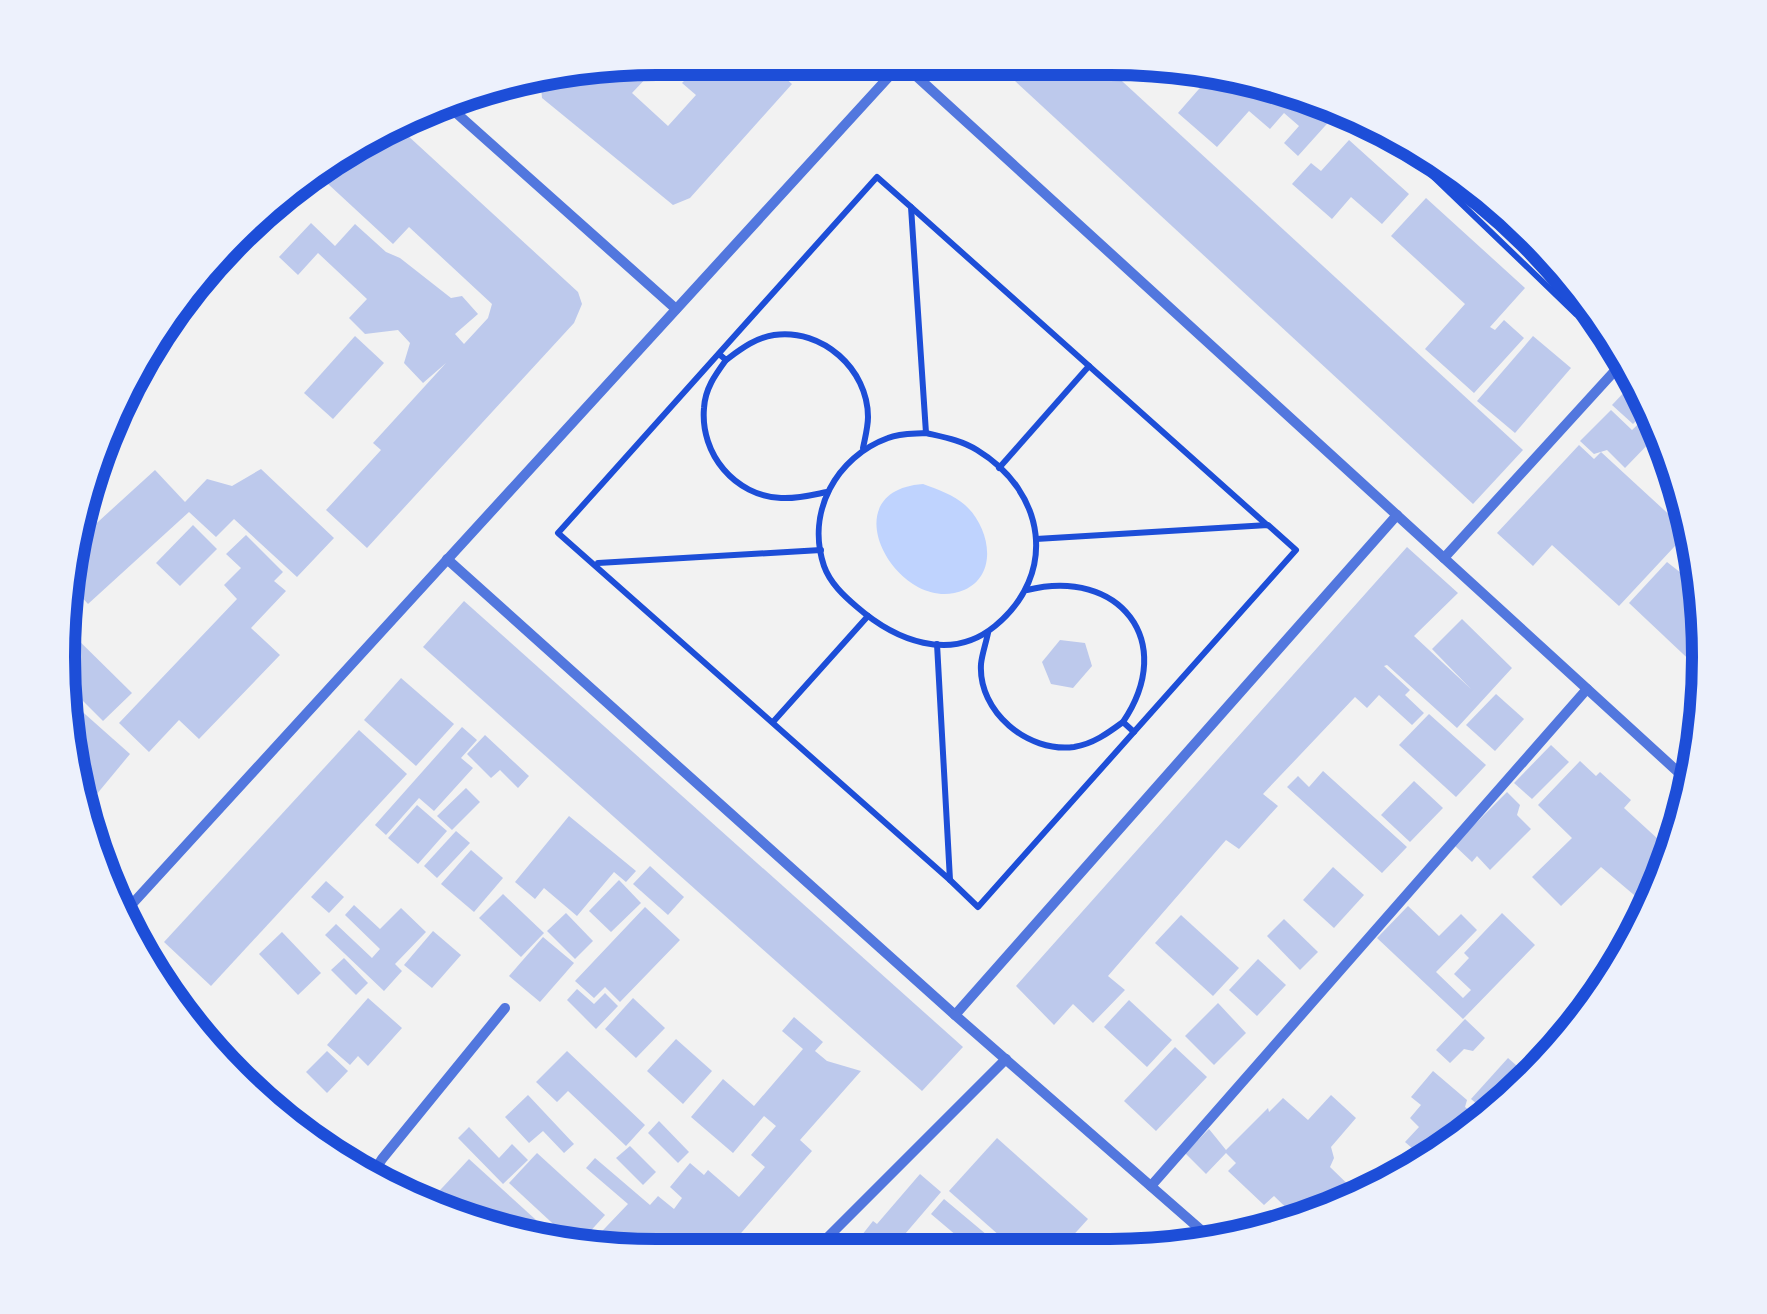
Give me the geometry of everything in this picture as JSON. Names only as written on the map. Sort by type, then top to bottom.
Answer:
[{"type":"street","points":[[131,905],[891,75]]},
{"type":"street","points":[[919,75],[1680,775]]},
{"type":"street","points":[[455,112],[676,308]]},
{"type":"street","points":[[1444,558],[1616,370]]},
{"type":"street","points":[[955,1015],[1396,515]]},
{"type":"street","points":[[447,559],[955,1015],[1203,1231]]},
{"type":"street","points":[[1152,1186],[1587,689]]},
{"type":"street","points":[[378,1168],[505,1008]]},
{"type":"street","points":[[826,1239],[1006,1059]]},
{"type":"path","points":[[1423,167],[1576,314]]},
{"type":"path","points":[[878,176],[1296,550],[978,907],[558,533],[722,357],[878,176]]},
{"type":"path","points":[[911,208],[926,433]]},
{"type":"path","points":[[828,492],[779,498],[754,492],[731,478],[714,458],[705,433],[704,406],[722,357],[775,335],[803,336],[829,347],[850,364],[863,389],[868,416],[863,449]]},
{"type":"path","points":[[999,468],[1090,366]]},
{"type":"path","points":[[926,433],[977,450],[1022,493],[1034,521],[1037,553],[1026,590],[1014,610],[988,632],[956,644],[921,644],[888,632],[838,590],[824,567],[818,534],[823,500],[840,470],[863,449],[892,436],[926,433]]},
{"type":"path","points":[[1036,540],[1268,526]]},
{"type":"path","points":[[596,563],[821,550]]},
{"type":"path","points":[[988,632],[981,666],[985,693],[1000,717],[1020,735],[1046,746],[1074,747],[1100,738],[1123,722],[1138,700],[1145,675],[1144,648],[1134,624],[1118,604],[1095,589],[1070,583],[1026,590]]},
{"type":"path","points":[[774,722],[868,616]]},
{"type":"path","points":[[937,644],[950,880]]},
{"type":"path","points":[[1123,722],[1134,732]]},
{"type":"water","points":[[923,484],[965,505],[985,537],[983,573],[964,590],[940,594],[917,586],[897,571],[883,550],[877,528],[880,507],[895,492]]},
{"type":"building","points":[[649,75],[632,93],[668,126],[696,95],[682,83],[690,75],[782,75],[792,84],[690,198],[673,205],[542,98],[541,87]]},
{"type":"building","points":[[1008,75],[1116,75],[1523,450],[1473,504]]},
{"type":"building","points":[[1204,83],[1261,95],[1332,119],[1298,156],[1284,143],[1299,126],[1284,113],[1270,129],[1249,111],[1217,147],[1178,113]]},
{"type":"building","points":[[405,133],[578,292],[582,304],[574,323],[367,548],[326,510],[381,450],[373,443],[446,363],[423,383],[404,363],[410,343],[398,330],[365,334],[349,318],[367,299],[318,253],[298,275],[279,257],[311,223],[335,246],[355,224],[386,252],[400,258],[451,298],[462,296],[478,314],[455,334],[464,344],[488,318],[492,304],[409,227],[393,244],[324,180]]},
{"type":"building","points":[[1349,140],[1409,194],[1382,224],[1351,197],[1332,219],[1292,184],[1311,163],[1321,171]]},
{"type":"building","points":[[1426,198],[1525,288],[1490,327],[1495,330],[1504,320],[1524,338],[1474,393],[1425,349],[1465,304],[1391,236]]},
{"type":"building","points":[[355,336],[384,363],[333,419],[304,393]]},
{"type":"building","points":[[1533,336],[1571,368],[1515,433],[1477,401]]},
{"type":"building","points":[[1627,390],[1640,417],[1633,424],[1612,405]]},
{"type":"building","points":[[1611,410],[1632,430],[1642,421],[1651,441],[1625,468],[1607,450],[1594,454],[1580,441]]},
{"type":"building","points":[[1579,445],[1594,459],[1601,452],[1676,521],[1680,540],[1619,606],[1552,545],[1533,566],[1497,533]]},
{"type":"building","points":[[261,469],[334,538],[297,577],[234,519],[216,537],[189,512],[88,604],[79,594],[89,530],[155,470],[185,502],[207,479],[232,486]]},
{"type":"building","points":[[193,525],[217,549],[180,586],[156,563]]},
{"type":"building","points":[[246,535],[283,572],[274,581],[286,591],[251,628],[280,655],[199,739],[179,720],[149,752],[119,723],[237,599],[224,585],[241,568],[226,554]]},
{"type":"building","points":[[1407,547],[1458,593],[1414,636],[1471,689],[1432,649],[1462,619],[1512,668],[1457,728],[1384,666],[1410,690],[1405,695],[1424,713],[1412,725],[1379,695],[1367,708],[1355,697],[1263,794],[1278,806],[1239,849],[1226,840],[1108,976],[1125,990],[1093,1023],[1073,1004],[1054,1025],[1016,986]]},
{"type":"building","points":[[1667,562],[1686,577],[1692,662],[1629,603]]},
{"type":"building","points":[[464,601],[963,1047],[922,1091],[423,647]]},
{"type":"building","points":[[76,637],[132,693],[103,721],[76,694]]},
{"type":"building","points":[[1060,640],[1085,643],[1092,666],[1073,688],[1051,684],[1042,662]]},
{"type":"building","points":[[401,678],[454,724],[416,766],[364,720]]},
{"type":"building","points":[[1496,694],[1524,719],[1495,751],[1466,725]]},
{"type":"building","points":[[77,707],[130,754],[93,799]]},
{"type":"building","points":[[1429,714],[1486,765],[1456,797],[1399,745]]},
{"type":"building","points":[[462,727],[477,740],[461,758],[473,768],[434,811],[419,798],[386,835],[375,825]]},
{"type":"building","points":[[359,730],[407,774],[211,986],[164,942]]},
{"type":"building","points":[[485,735],[529,776],[518,788],[500,770],[491,778],[467,754]]},
{"type":"building","points":[[1551,745],[1569,762],[1532,799],[1514,783]]},
{"type":"building","points":[[1580,761],[1596,776],[1600,772],[1631,800],[1624,808],[1659,840],[1664,834],[1639,899],[1601,867],[1561,906],[1532,877],[1572,838],[1538,805]]},
{"type":"building","points":[[1323,771],[1407,847],[1382,873],[1287,787],[1298,776],[1309,787]]},
{"type":"building","points":[[1414,781],[1443,808],[1410,842],[1381,815]]},
{"type":"building","points":[[466,788],[480,802],[452,830],[437,816]]},
{"type":"building","points":[[1507,792],[1520,805],[1517,815],[1531,829],[1490,870],[1477,856],[1472,862],[1454,845]]},
{"type":"building","points":[[417,805],[447,831],[418,864],[388,838]]},
{"type":"building","points":[[569,816],[636,871],[626,882],[614,872],[577,916],[544,888],[535,899],[515,882]]},
{"type":"building","points":[[456,831],[470,843],[437,878],[424,866]]},
{"type":"building","points":[[471,850],[503,878],[474,912],[441,884]]},
{"type":"building","points":[[650,866],[684,897],[668,915],[633,884]]},
{"type":"building","points":[[1333,867],[1364,895],[1334,928],[1303,900]]},
{"type":"building","points":[[619,880],[641,903],[611,932],[589,911]]},
{"type":"building","points":[[326,881],[344,897],[329,913],[311,897]]},
{"type":"building","points":[[503,894],[544,933],[521,957],[479,918]]},
{"type":"building","points":[[354,905],[380,929],[401,908],[426,932],[395,964],[402,971],[384,991],[325,935],[336,924],[372,958],[380,949],[345,915]]},
{"type":"building","points":[[1408,906],[1439,936],[1461,914],[1477,930],[1436,972],[1463,998],[1471,990],[1454,974],[1469,958],[1464,953],[1502,913],[1535,945],[1463,1019],[1377,938]]},
{"type":"building","points":[[645,907],[680,940],[620,1002],[605,987],[594,998],[575,981]]},
{"type":"building","points":[[566,913],[593,941],[575,959],[547,931]]},
{"type":"building","points":[[1181,915],[1239,968],[1213,996],[1155,943]]},
{"type":"building","points":[[1284,919],[1318,952],[1300,970],[1267,936]]},
{"type":"building","points":[[433,931],[461,955],[432,988],[404,965]]},
{"type":"building","points":[[282,932],[321,973],[298,995],[259,954]]},
{"type":"building","points":[[543,937],[574,963],[540,1002],[509,976]]},
{"type":"building","points":[[344,958],[368,983],[356,995],[331,970]]},
{"type":"building","points":[[1258,959],[1286,985],[1257,1016],[1229,990]]},
{"type":"building","points":[[577,989],[594,1004],[605,993],[618,1006],[596,1029],[567,1000]]},
{"type":"building","points":[[368,998],[402,1028],[368,1066],[358,1056],[350,1065],[327,1045]]},
{"type":"building","points":[[633,998],[665,1028],[636,1058],[605,1029]]},
{"type":"building","points":[[1129,1000],[1172,1040],[1147,1067],[1104,1027]]},
{"type":"building","points":[[1218,1003],[1246,1033],[1214,1065],[1185,1036]]},
{"type":"building","points":[[794,1017],[823,1042],[815,1051],[827,1061],[861,1071],[800,1140],[812,1151],[736,1239],[598,1236],[628,1204],[586,1168],[595,1158],[650,1205],[658,1196],[674,1209],[682,1198],[670,1187],[690,1163],[704,1175],[708,1170],[739,1197],[765,1167],[751,1155],[776,1126],[764,1116],[733,1153],[691,1117],[723,1079],[754,1106],[803,1049],[782,1031]]},
{"type":"building","points":[[1465,1019],[1485,1038],[1473,1051],[1464,1049],[1450,1063],[1436,1050]]},
{"type":"building","points":[[676,1039],[712,1071],[683,1104],[647,1071]]},
{"type":"building","points":[[1175,1047],[1207,1077],[1156,1131],[1124,1101]]},
{"type":"building","points":[[327,1051],[348,1071],[327,1093],[306,1072]]},
{"type":"building","points":[[567,1051],[645,1125],[626,1146],[568,1091],[557,1102],[536,1082]]},
{"type":"building","points":[[1508,1058],[1521,1070],[1480,1106],[1471,1099]]},
{"type":"building","points":[[1433,1071],[1467,1100],[1465,1107],[1472,1113],[1416,1152],[1405,1142],[1419,1127],[1410,1118],[1421,1105],[1411,1097]]},
{"type":"building","points":[[528,1095],[574,1144],[564,1153],[543,1131],[529,1143],[505,1117]]},
{"type":"building","points":[[1331,1095],[1356,1118],[1331,1147],[1334,1158],[1330,1167],[1350,1187],[1289,1210],[1274,1196],[1264,1205],[1228,1171],[1236,1163],[1226,1153],[1206,1174],[1185,1153],[1209,1129],[1226,1150],[1283,1098],[1308,1120]]},
{"type":"building","points":[[659,1121],[689,1152],[678,1163],[648,1133]]},
{"type":"building","points":[[469,1127],[499,1158],[512,1144],[528,1160],[503,1184],[458,1138]]},
{"type":"building","points":[[997,1138],[1088,1219],[1070,1239],[1003,1239],[949,1191]]},
{"type":"building","points":[[630,1146],[656,1172],[643,1185],[616,1158]]},
{"type":"building","points":[[537,1153],[605,1215],[587,1235],[561,1231],[509,1183]]},
{"type":"building","points":[[469,1159],[545,1228],[506,1219],[435,1195]]},
{"type":"building","points":[[920,1174],[941,1192],[901,1239],[859,1239],[873,1221],[877,1224]]},
{"type":"building","points":[[944,1199],[987,1235],[984,1239],[961,1239],[931,1214]]}]
